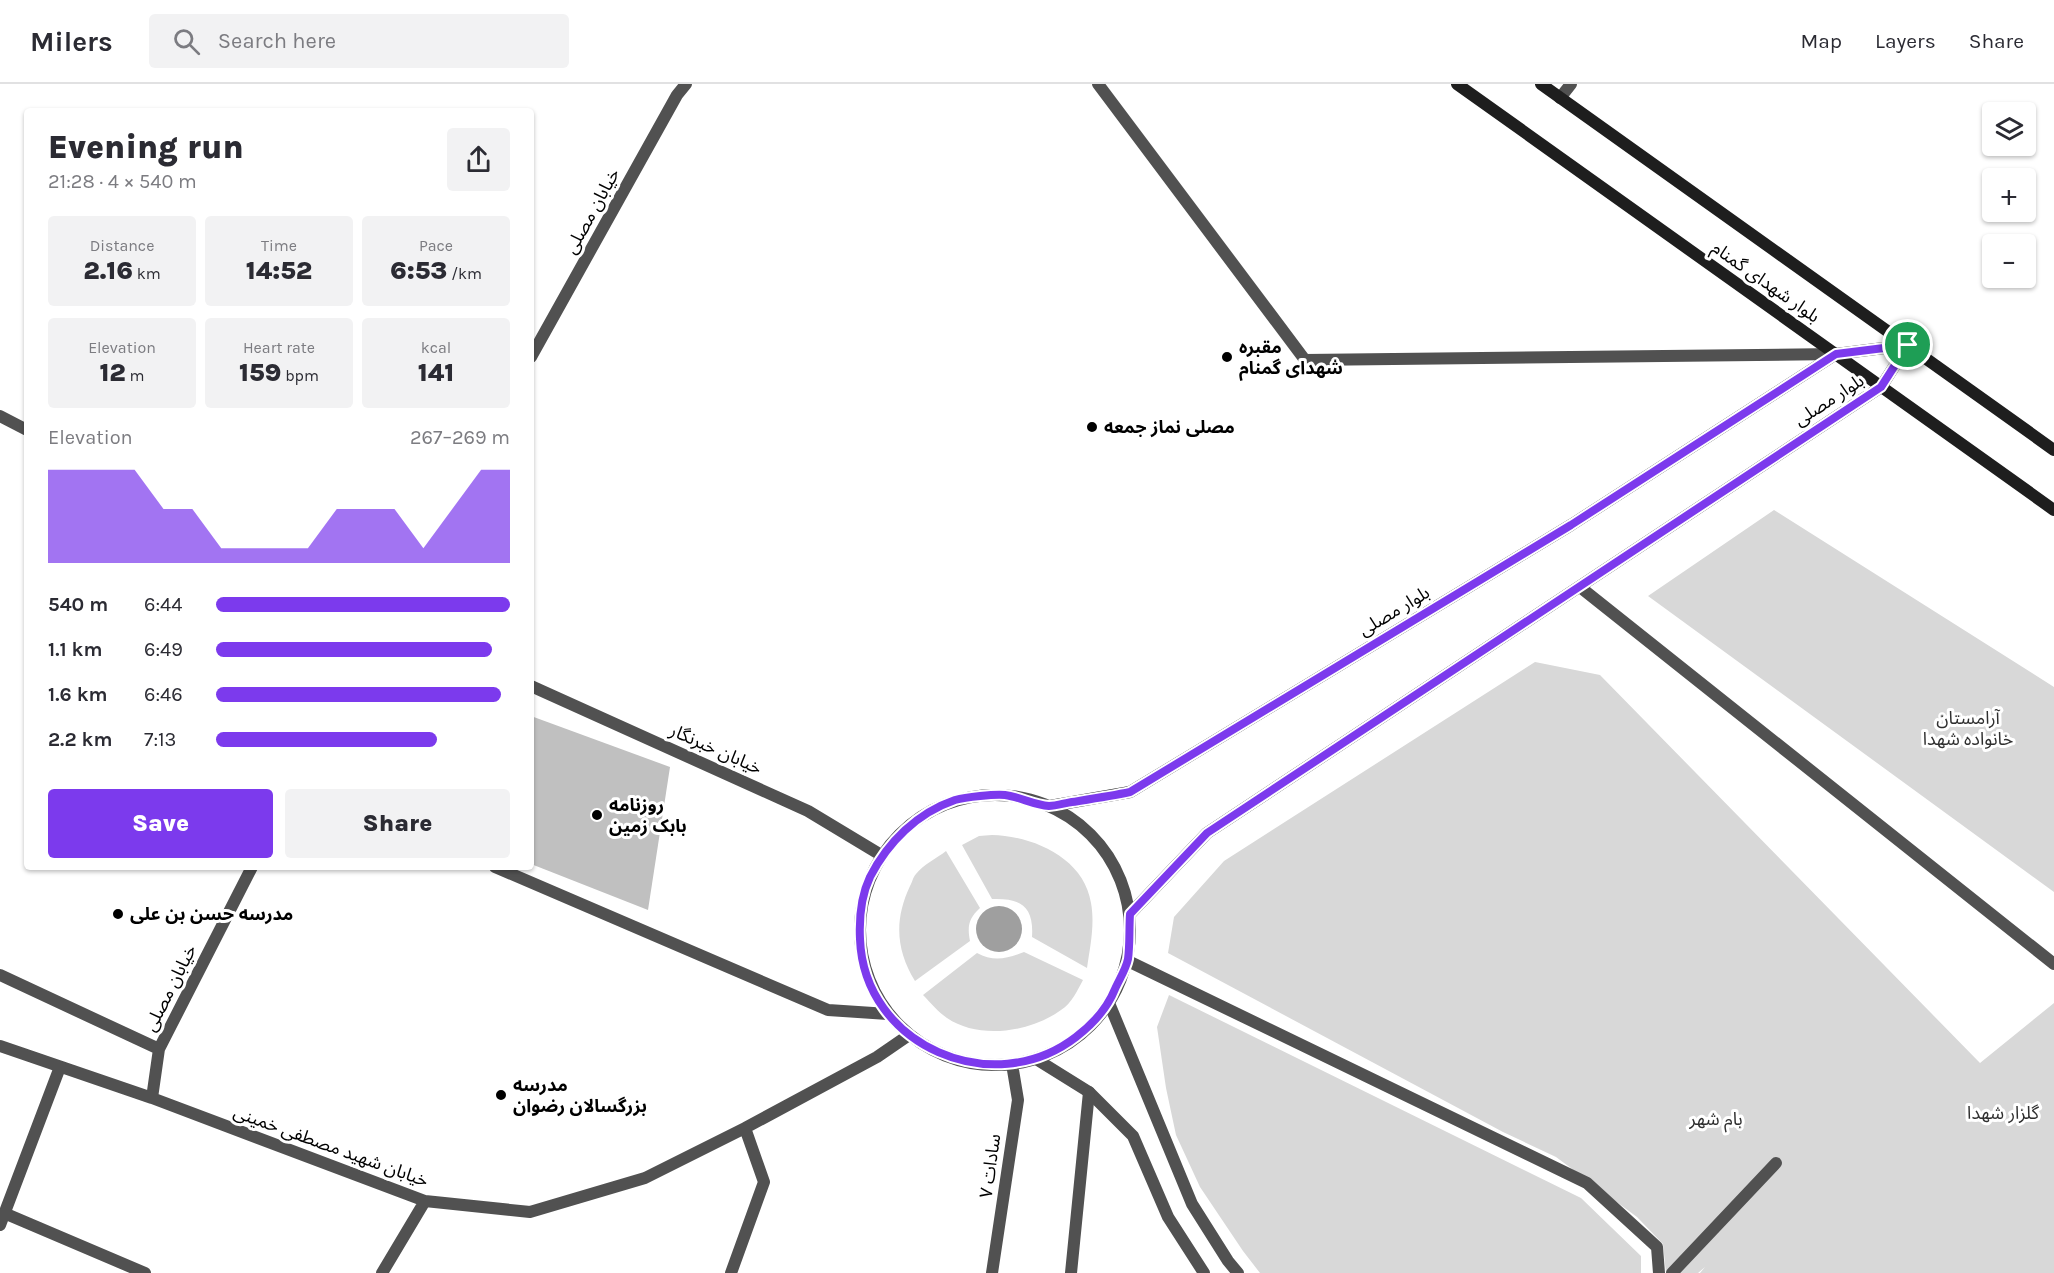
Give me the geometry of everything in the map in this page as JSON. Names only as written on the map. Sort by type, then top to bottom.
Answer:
[{"type":"street","name":"خیابان مصلی","points":[[534,352],[677,95],[686,84]]},
{"type":"street","points":[[1098,84],[1305,360],[1836,354]]},
{"type":"street","name":"بلوار شهدای گمنام","points":[[1457,84],[2054,510]]},
{"type":"street","name":"بلوار شهدای گمنام","points":[[1541,84],[2054,450]]},
{"type":"street","points":[[1560,98],[1571,84]]},
{"type":"street","name":"بلوار مصلی","points":[[1050,806],[1130,792],[1571,525],[1836,354],[1908,345]]},
{"type":"street","name":"بلوار مصلی","points":[[1130,914],[1207,833],[1881,387],[1908,345]]},
{"type":"street","points":[[0,416],[24,428]]},
{"type":"street","points":[[1580,586],[2054,964]]},
{"type":"street","name":"خیابان خبرنگار","points":[[534,687],[808,811],[882,855]]},
{"type":"street","points":[[1004,795],[1050,806],[1089,832],[1117,870],[1130,914],[1128,961],[1109,1003],[1089,1027],[1064,1046],[1036,1059],[1012,1064],[985,1065],[958,1060],[932,1050],[909,1035],[888,1014],[870,984],[861,952],[859,918],[866,885],[882,855],[914,821],[956,800],[1004,795]]},
{"type":"street","name":"خیابان مصلی","points":[[152,1098],[159,1049],[250,870]]},
{"type":"street","points":[[502,870],[828,1010],[888,1014]]},
{"type":"street","points":[[1128,961],[1587,1183],[1657,1247],[1659,1273]]},
{"type":"street","points":[[0,975],[159,1049]]},
{"type":"street","points":[[1109,1003],[1192,1204],[1238,1273]]},
{"type":"street","name":"خیابان شهید مصطفی خمینی","points":[[0,1046],[152,1098],[425,1201],[530,1212],[645,1178],[745,1128],[877,1057],[909,1035]]},
{"type":"street","points":[[1036,1059],[1089,1092],[1133,1136],[1168,1217],[1204,1273]]},
{"type":"street","name":"سادات ۷","points":[[992,1273],[1018,1100],[1012,1064]]},
{"type":"street","points":[[60,1067],[2,1219],[145,1273]]},
{"type":"street","points":[[1071,1273],[1089,1092]]},
{"type":"street","points":[[731,1273],[764,1182],[745,1128]]},
{"type":"street","points":[[1672,1273],[1776,1163]]},
{"type":"street","points":[[382,1273],[425,1201]]},
{"type":"green space","name":"آرامستان خانواده شهدا","points":[[1774,510],[2054,687],[2054,892],[1648,596]]},
{"type":"green space","points":[[1535,662],[1600,675],[1980,1063],[2054,1003],[2054,1273],[1700,1273],[1705,1267],[1698,1273],[1666,1273],[1663,1244],[1637,1217],[1556,1157],[1503,1132],[1168,953],[1174,917],[1224,861]]},
{"type":"green space","points":[[979,836],[1008,836],[1039,845],[1054,852],[1078,874],[1086,887],[1092,911],[1092,936],[1087,968],[1032,937],[1031,918],[1024,906],[1011,900],[992,899],[962,845]]},
{"type":"green space","points":[[946,851],[980,908],[973,915],[970,923],[970,941],[915,981],[901,946],[899,935],[901,911],[915,875]]},
{"type":"green space","points":[[1024,952],[1083,980],[1065,1007],[1035,1024],[1005,1031],[974,1029],[947,1018],[923,995],[977,953],[989,958],[1000,958]]},
{"type":"green space","points":[[1169,995],[1581,1198],[1641,1256],[1641,1273],[1260,1273],[1200,1187],[1176,1135],[1157,1027]]},
{"type":"shaded area","points":[[999,906],[1008,907],[1015,913],[1021,920],[1021,938],[1015,945],[1008,951],[999,952],[990,951],[983,945],[977,938],[976,929],[977,920],[983,913],[990,907]]},
{"type":"building","name":"روزنامه بابک زمین","points":[[534,717],[670,767],[648,910],[534,865]]},
{"type":"place","name":"مقبره شهدای گمنام","points":[[1227,357]]},
{"type":"place","name":"مصلی نماز جمعه","points":[[1092,427]]},
{"type":"place","name":"روزنامه بابک زمین","points":[[597,815]]},
{"type":"place","name":"مدرسه حسن بن علی","points":[[118,914]]},
{"type":"place","name":"مدرسه بزرگسالان رضوان","points":[[501,1095]]},
{"type":"route","points":[[1908,345],[1881,387],[1207,833],[1130,914],[1128,961],[1109,1003],[1089,1027],[1064,1046],[1036,1059],[1012,1064],[985,1065],[958,1060],[932,1050],[909,1035],[888,1014],[870,984],[861,952],[859,918],[866,885],[882,855],[914,821],[956,800],[1004,795],[1050,806],[1130,792],[1571,525],[1836,354],[1908,345]]},
{"type":"park label","name":"گلزار شهدا","points":[[2003,1113]]},
{"type":"park label","name":"بام شهر","points":[[1716,1119]]}]
